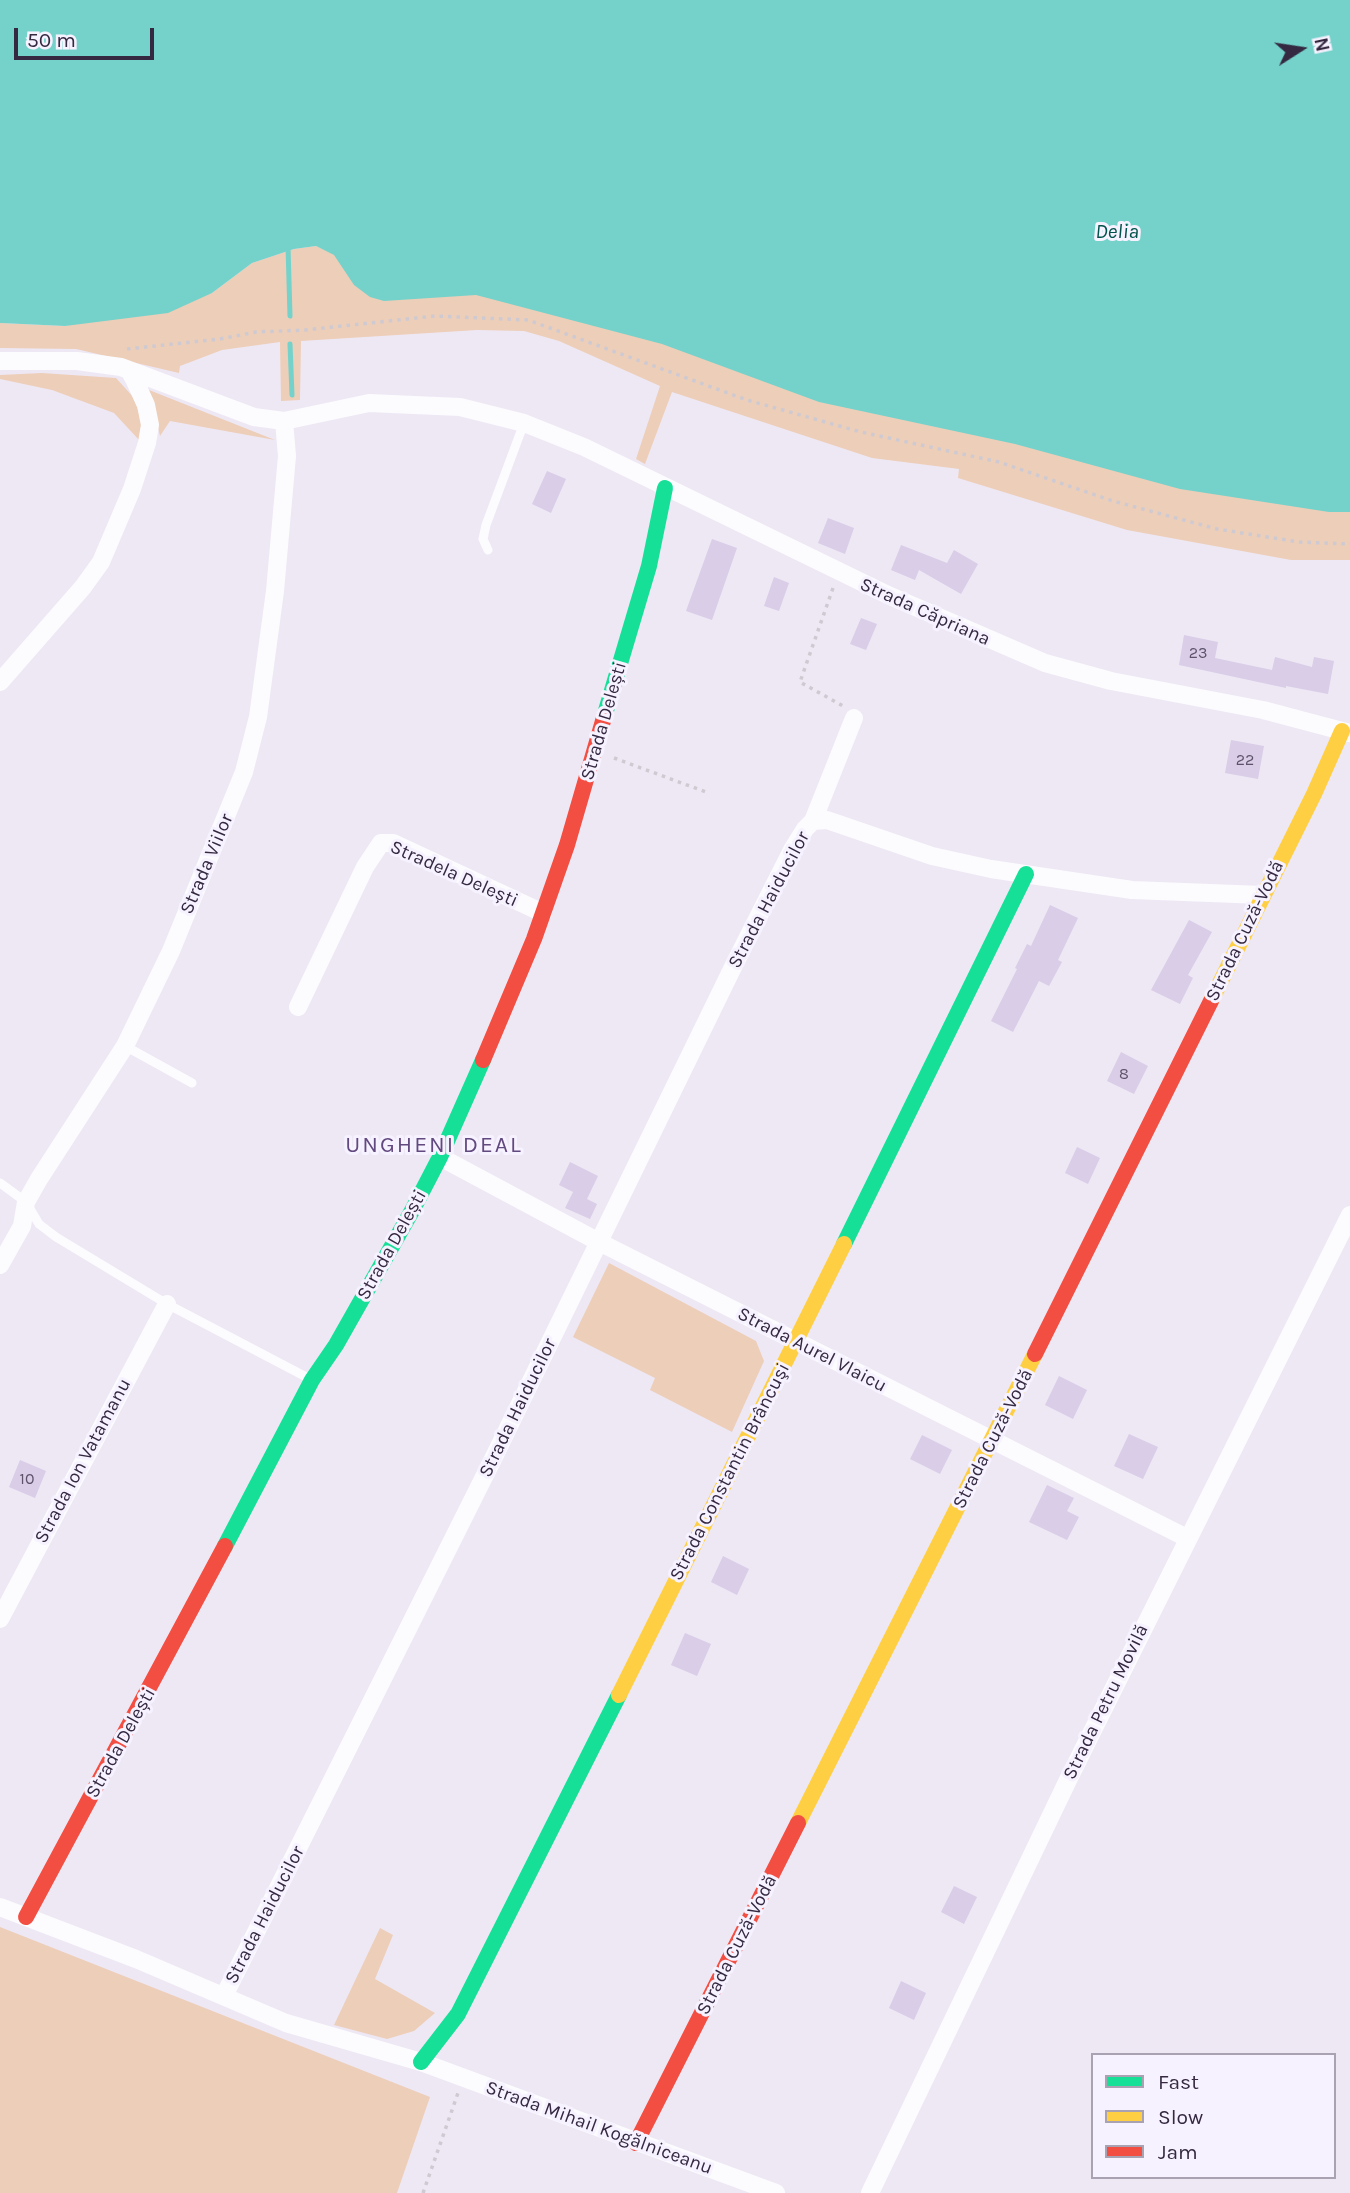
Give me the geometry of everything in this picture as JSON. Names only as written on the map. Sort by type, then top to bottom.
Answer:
[{"type":"street","name":"Strada Căpriana","points":[[0,361],[96,361],[129,370],[254,417],[284,421],[369,403],[460,407],[524,423],[584,447],[839,573],[1056,667],[1111,681],[1263,710],[1346,732]]},
{"type":"street","points":[[0,682],[95,572],[111,541],[136,478],[149,433],[146,405],[129,370]]},
{"type":"street","name":"Strada Viilor","points":[[0,1265],[22,1226],[26,1202],[125,1046],[171,951],[233,802],[258,717],[275,592],[285,488],[287,445],[284,421]]},
{"type":"street","name":"Strada Delești","points":[[26,1917],[174,1644],[312,1380],[336,1345],[388,1255],[440,1157],[543,913],[567,845],[649,566],[665,488]]},
{"type":"street","name":"Strada Haiducilor","points":[[224,1996],[387,1673],[734,965],[792,850],[813,821],[854,718]]},
{"type":"street","name":"Strada Cuză-Vodă","points":[[636,2143],[1346,732]]},
{"type":"street","name":"Strada Haiducilor","points":[[813,821],[827,820],[932,856],[1026,874],[1154,892],[1262,895]]},
{"type":"street","name":"Stradela Delești","points":[[298,1007],[359,878],[381,843],[393,843],[543,913]]},
{"type":"street","name":"Strada Constantin Brâncuşi","points":[[421,2062],[458,2014],[796,1342],[1026,874]]},
{"type":"street","name":"Strada Aurel Vlaicu","points":[[440,1157],[599,1242],[1187,1538]]},
{"type":"street","name":"Strada Petru Movilă","points":[[870,2193],[1068,1780],[1350,1215]]},
{"type":"street","name":"Strada Ion Vatamanu","points":[[0,1619],[167,1304]]},
{"type":"street","name":"Strada Mihail Kogălniceanu","points":[[0,1907],[286,2023],[421,2062],[776,2193]]},
{"type":"lane","points":[[488,550],[483,539],[486,525],[524,423]]},
{"type":"lane","points":[[125,1046],[192,1083]]},
{"type":"lane","points":[[0,1183],[26,1202],[39,1224],[56,1237],[167,1304],[312,1380]]},
{"type":"path","points":[[125,349],[220,339],[256,332],[305,330],[435,316],[528,320],[747,400],[861,432],[999,461],[1113,501],[1217,529],[1299,542],[1350,544]]},
{"type":"path","points":[[839,573],[800,682],[848,708],[853,712],[854,718]]},
{"type":"path","points":[[595,752],[706,792]]},
{"type":"path","points":[[423,2193],[463,2078]]},
{"type":"shaded area","points":[[316,246],[334,254],[1350,470],[1350,560],[1291,560],[1127,530],[958,478],[959,469],[872,458],[672,392],[645,464],[636,459],[660,386],[559,341],[524,331],[477,330],[301,341],[300,400],[281,401],[280,342],[222,350],[180,366],[179,373],[76,349],[0,348],[0,323],[65,326],[212,293],[252,263],[294,249]]},
{"type":"shaded area","points":[[42,373],[116,378],[135,399],[142,424],[140,441],[114,413],[52,390],[0,379],[0,375]]},
{"type":"shaded area","points":[[144,388],[275,440],[170,421],[160,436]]},
{"type":"shaded area","points":[[609,1263],[756,1341],[764,1361],[732,1432],[650,1390],[655,1378],[573,1337]]},
{"type":"shaded area","points":[[0,1927],[430,2097],[397,2193],[0,2193]]},
{"type":"shaded area","points":[[380,1928],[393,1935],[375,1979],[435,2013],[414,2031],[387,2039],[334,2025]]},
{"type":"water","name":"Delia","points":[[0,0],[1350,0],[1350,512],[1329,512],[1180,489],[1015,444],[819,402],[662,344],[476,295],[384,301],[370,297],[354,285],[334,255],[316,246],[294,249],[252,263],[212,293],[168,313],[65,326],[0,323]]},
{"type":"building","points":[[547,471],[566,479],[551,513],[532,504]]},
{"type":"building","points":[[828,518],[854,528],[845,554],[818,543]]},
{"type":"building","points":[[712,539],[737,548],[712,620],[686,611]]},
{"type":"building","points":[[901,545],[947,563],[954,550],[978,564],[961,594],[919,570],[915,580],[891,570]]},
{"type":"building","points":[[774,577],[789,583],[779,611],[764,606]]},
{"type":"building","points":[[861,618],[877,624],[866,650],[850,644]]},
{"type":"building","points":[[1184,635],[1218,642],[1215,658],[1272,670],[1275,657],[1312,667],[1314,657],[1334,661],[1328,694],[1286,688],[1179,665]]},
{"type":"building","points":[[1231,740],[1264,746],[1258,779],[1225,773]]},
{"type":"building","points":[[1050,905],[1078,918],[1058,960],[1062,962],[1049,986],[1039,981],[1013,1032],[991,1021],[1027,944],[1031,946]]},
{"type":"building","points":[[1189,920],[1212,932],[1188,975],[1193,978],[1180,1004],[1151,990]]},
{"type":"building","points":[[1121,1052],[1148,1066],[1134,1094],[1107,1081]]},
{"type":"building","points":[[1077,1147],[1100,1158],[1088,1184],[1065,1173]]},
{"type":"building","points":[[570,1162],[598,1176],[587,1199],[597,1204],[590,1219],[565,1208],[573,1192],[559,1185]]},
{"type":"building","points":[[1059,1376],[1087,1390],[1073,1419],[1045,1405]]},
{"type":"building","points":[[1129,1434],[1158,1447],[1143,1479],[1114,1466]]},
{"type":"building","points":[[922,1435],[952,1450],[940,1474],[910,1459]]},
{"type":"building","points":[[20,1460],[46,1471],[35,1498],[9,1487]]},
{"type":"building","points":[[1047,1485],[1074,1498],[1067,1511],[1079,1517],[1067,1540],[1029,1522]]},
{"type":"building","points":[[723,1556],[749,1569],[737,1595],[711,1582]]},
{"type":"building","points":[[685,1633],[711,1644],[697,1676],[671,1665]]},
{"type":"building","points":[[954,1886],[977,1897],[964,1924],[941,1912]]},
{"type":"building","points":[[901,1981],[926,1993],[914,2020],[889,2008]]},
{"type":"waterway","points":[[288,246],[290,316]]},
{"type":"waterway","points":[[290,344],[292,395]]},
{"type":"traffic: fast","points":[[605,714],[649,566],[665,488]]},
{"type":"traffic: fast","points":[[844,1244],[1026,874]]},
{"type":"traffic: fast","points":[[225,1546],[312,1380],[336,1345],[413,1209],[440,1157],[483,1060]]},
{"type":"traffic: fast","points":[[421,2062],[458,2014],[619,1695]]},
{"type":"traffic: slow","points":[[1211,1001],[1314,794],[1342,731]]},
{"type":"traffic: slow","points":[[619,1695],[844,1244]]},
{"type":"traffic: slow","points":[[798,1823],[1035,1354]]},
{"type":"traffic: jam","points":[[483,1060],[534,939],[567,845],[605,714]]},
{"type":"traffic: jam","points":[[1035,1354],[1211,1001]]},
{"type":"traffic: jam","points":[[26,1917],[225,1546]]},
{"type":"traffic: jam","points":[[636,2143],[798,1823]]},
{"type":"district","name":"UNGHENI DEAL","points":[[434,1145]]}]
